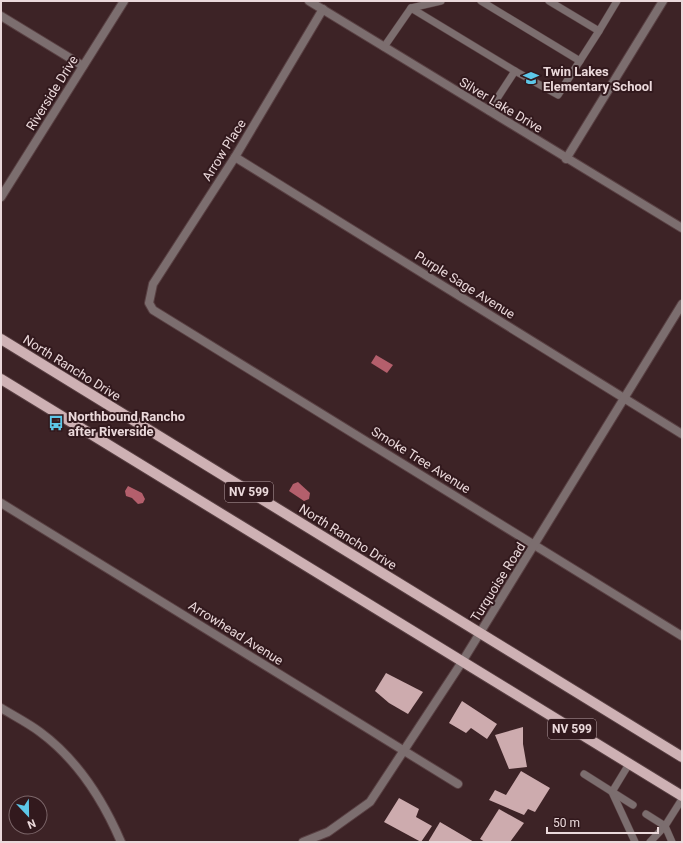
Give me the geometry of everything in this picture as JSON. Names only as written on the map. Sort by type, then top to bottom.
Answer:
[{"type":"main road","name":"North Rancho Drive","points":[[1,339],[682,757]]},
{"type":"main road","name":"NV 599","points":[[1,379],[682,798]]},
{"type":"street","name":"Riverside Drive","points":[[1,197],[124,1]]},
{"type":"street","name":"Silver Lake Drive","points":[[309,1],[566,159],[682,228]]},
{"type":"street","points":[[566,159],[663,1]]},
{"type":"street","name":"Arrow Place","points":[[149,303],[153,284],[235,157],[323,9]]},
{"type":"street","points":[[1,16],[83,66]]},
{"type":"street","name":"Purple Sage Avenue","points":[[235,157],[682,434]]},
{"type":"street","name":"Smoke Tree Avenue","points":[[149,303],[153,310],[682,636]]},
{"type":"street","name":"Turquoise Road","points":[[303,842],[328,832],[370,802],[480,634],[682,304]]},
{"type":"street","name":"Arrowhead Avenue","points":[[1,503],[458,784]]},
{"type":"street","points":[[1,708],[40,732],[64,752],[92,787],[110,816],[121,842]]},
{"type":"lane","points":[[384,47],[411,8],[441,1]]},
{"type":"lane","points":[[481,1],[580,61]]},
{"type":"lane","points":[[549,1],[599,32]]},
{"type":"lane","points":[[411,8],[515,71],[558,95],[599,32],[617,1]]},
{"type":"lane","points":[[489,112],[515,71]]},
{"type":"lane","points":[[612,792],[629,764]]},
{"type":"lane","points":[[584,774],[633,805]]},
{"type":"lane","points":[[612,792],[634,842]]},
{"type":"lane","points":[[650,842],[665,826],[682,798]]},
{"type":"lane","points":[[646,814],[665,826],[672,842]]},
{"type":"shaded area","points":[[376,355],[393,365],[387,373],[371,363]]},
{"type":"shaded area","points":[[298,482],[310,493],[309,499],[304,501],[289,491],[293,484]]},
{"type":"shaded area","points":[[128,486],[142,493],[145,499],[143,503],[138,504],[132,498],[126,496],[125,491]]},
{"type":"building","points":[[386,673],[423,692],[408,714],[389,703],[375,691]]},
{"type":"building","points":[[462,701],[497,724],[487,739],[471,728],[466,733],[449,723]]},
{"type":"building","points":[[523,727],[523,744],[527,767],[509,769],[495,735]]},
{"type":"building","points":[[521,771],[550,788],[535,812],[528,809],[524,815],[489,800],[495,790],[506,795]]},
{"type":"building","points":[[399,798],[419,809],[416,817],[432,826],[421,842],[384,822]]},
{"type":"building","points":[[499,809],[524,823],[510,842],[485,842],[480,839]]},
{"type":"building","points":[[440,822],[474,842],[428,842]]},
{"type":"place","name":"Twin Lakes Elementary School","points":[[531,78]]},
{"type":"place","name":"Northbound Rancho after Riverside","points":[[56,423]]}]
